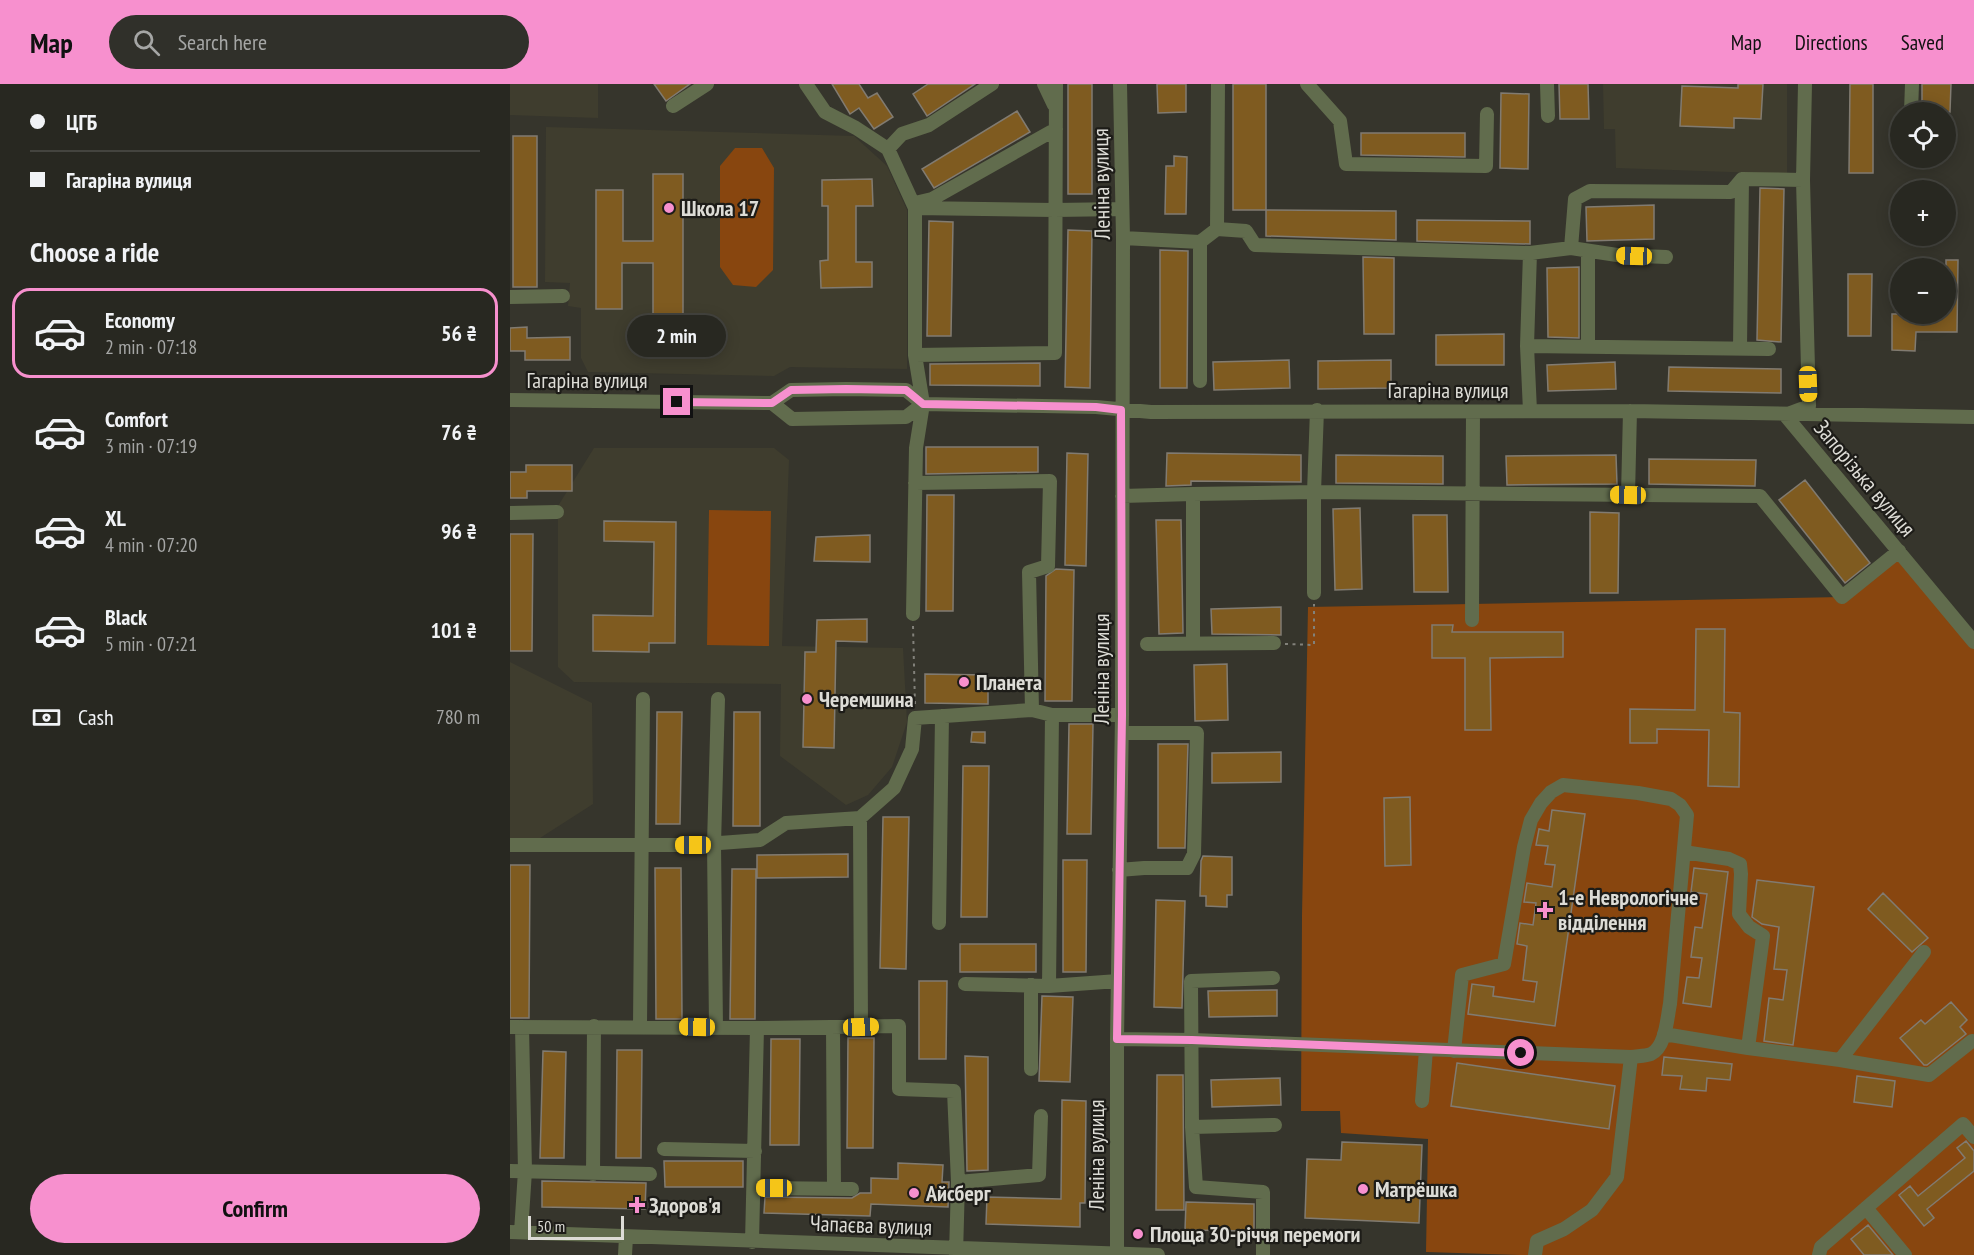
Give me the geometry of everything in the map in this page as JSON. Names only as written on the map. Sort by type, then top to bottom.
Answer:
[{"type":"street","points":[[673,106],[706,84]]},
{"type":"street","points":[[806,84],[825,112],[856,128],[888,149],[914,206],[915,355],[923,404],[916,448],[913,614]]},
{"type":"street","points":[[888,149],[902,134],[929,125],[992,84]]},
{"type":"street","points":[[1044,84],[1056,110]]},
{"type":"street","points":[[915,355],[1055,353],[1056,84]]},
{"type":"street","name":"Леніна вулиця","points":[[1117,1254],[1117,1039],[1122,733],[1123,238],[1120,84]]},
{"type":"street","points":[[1217,229],[1218,84]]},
{"type":"street","points":[[1307,84],[1340,121],[1346,164],[1486,166],[1487,114]]},
{"type":"street","points":[[1547,84],[1548,116]]},
{"type":"street","name":"Запорізька вулиця","points":[[1805,84],[1803,180],[1809,406],[1785,415],[1974,642]]},
{"type":"street","points":[[1911,102],[1912,84]]},
{"type":"street","points":[[914,206],[932,199],[1056,129]]},
{"type":"street","points":[[1742,179],[1803,180]]},
{"type":"street","points":[[1571,248],[1575,199],[1590,191],[1731,192],[1742,179]]},
{"type":"street","points":[[1740,348],[1742,179]]},
{"type":"street","points":[[914,206],[1055,210],[1122,209]]},
{"type":"street","points":[[1123,238],[1200,242],[1217,229],[1246,231],[1255,245],[1530,254],[1571,248],[1617,255],[1666,257]]},
{"type":"street","points":[[1200,242],[1200,381]]},
{"type":"street","points":[[1587,345],[1588,251]]},
{"type":"street","points":[[1530,254],[1527,346],[1530,411]]},
{"type":"street","points":[[510,297],[563,296]]},
{"type":"street","points":[[1527,346],[1769,349]]},
{"type":"street","name":"Гагаріна вулиця","points":[[510,400],[772,403],[791,390],[846,389],[906,390],[923,404]]},
{"type":"street","name":"Гагаріна вулиця","points":[[772,403],[792,419],[906,417],[923,404],[1096,407],[1150,412],[1630,411],[1974,417]]},
{"type":"street","points":[[1314,594],[1317,410]]},
{"type":"street","points":[[1628,495],[1630,411]]},
{"type":"street","points":[[1472,620],[1473,412]]},
{"type":"street","points":[[915,483],[1050,482],[1048,566],[1029,572],[1032,710]]},
{"type":"street","points":[[1122,496],[1314,492],[1760,496],[1842,597],[1899,550]]},
{"type":"street","points":[[1193,494],[1193,644]]},
{"type":"street","points":[[510,513],[557,512]]},
{"type":"street","points":[[1147,644],[1274,643]]},
{"type":"street","points":[[640,1026],[643,699]]},
{"type":"street","points":[[716,1028],[714,844],[718,699]]},
{"type":"street","points":[[510,845],[643,846],[760,840],[786,823],[860,818],[894,788],[912,749],[915,718],[1032,710],[1052,715],[1122,715]]},
{"type":"street","points":[[1048,986],[1052,715]]},
{"type":"street","points":[[939,923],[942,716]]},
{"type":"street","points":[[1119,870],[1187,868],[1194,855],[1197,733],[1122,733]]},
{"type":"street","points":[[1117,1039],[1192,1040],[1426,1050],[1454,1051],[1631,1057],[1650,1054],[1659,1048],[1670,1004],[1687,815],[1680,805],[1671,799],[1638,793],[1563,785],[1551,792],[1531,820],[1524,847],[1504,964],[1462,975],[1454,1051]]},
{"type":"street","points":[[860,818],[861,1027]]},
{"type":"street","points":[[1684,852],[1729,859],[1740,864],[1739,914],[1749,927],[1763,936],[1748,1048]]},
{"type":"street","points":[[1840,1060],[1924,952]]},
{"type":"street","points":[[1263,1255],[1263,1192],[1196,1187],[1192,1127],[1191,981],[1273,978]]},
{"type":"street","points":[[965,984],[1048,986],[1118,981]]},
{"type":"street","points":[[1031,984],[1031,1069]]},
{"type":"street","points":[[593,1174],[594,1026]]},
{"type":"street","points":[[515,1232],[525,1171],[516,1027],[899,1026],[899,1089],[954,1091],[958,1182],[956,1252]]},
{"type":"street","points":[[833,1027],[834,1188]]},
{"type":"street","points":[[752,1242],[757,1028]]},
{"type":"street","points":[[1664,1034],[1929,1075],[1972,1041]]},
{"type":"street","points":[[1422,1101],[1426,1050]]},
{"type":"street","points":[[1535,1255],[1537,1241],[1564,1229],[1592,1210],[1617,1177],[1631,1057]]},
{"type":"street","points":[[958,1182],[1039,1175],[1041,1116]]},
{"type":"street","points":[[1819,1255],[1821,1247],[1963,1124],[1974,1137]]},
{"type":"street","points":[[1192,1127],[1275,1125]]},
{"type":"street","points":[[664,1149],[755,1150]]},
{"type":"street","points":[[510,1171],[650,1174]]},
{"type":"street","points":[[754,1188],[852,1189]]},
{"type":"street","points":[[1866,1208],[1905,1255]]},
{"type":"street","name":"Чапаєва вулиця","points":[[515,1232],[752,1242],[796,1249],[1158,1255]]},
{"type":"street","points":[[625,1255],[626,1237]]},
{"type":"path","points":[[1274,643],[1314,645],[1314,594]]},
{"type":"path","points":[[913,614],[915,718]]},
{"type":"shaded area","points":[[510,84],[598,84],[598,118],[510,115]]},
{"type":"shaded area","points":[[1603,84],[1787,84],[1787,174],[1616,168],[1615,129],[1604,129]]},
{"type":"shaded area","name":"Школа 17","points":[[546,127],[854,136],[887,166],[907,210],[907,369],[790,367],[774,376],[588,372],[581,358],[581,308],[568,306],[570,283],[545,282]]},
{"type":"shaded area","points":[[735,148],[762,148],[774,168],[773,270],[756,287],[733,285],[720,267],[720,166]]},
{"type":"shaded area","points":[[594,448],[774,448],[789,460],[782,646],[903,648],[907,722],[892,767],[868,795],[846,805],[780,756],[781,684],[574,682],[558,667],[558,506]]},
{"type":"shaded area","points":[[709,510],[771,511],[769,646],[707,645]]},
{"type":"shaded area","points":[[1899,551],[1974,642],[1974,1255],[1520,1255],[1426,1252],[1428,1139],[1341,1133],[1340,1111],[1301,1111],[1308,607],[1842,597]]},
{"type":"shaded area","points":[[510,662],[592,703],[593,804],[540,838],[510,839]]},
{"type":"building","points":[[654,84],[690,84],[666,101]]},
{"type":"building","points":[[832,84],[859,84],[868,98],[877,93],[893,117],[874,129],[859,108],[850,114]]},
{"type":"building","points":[[928,84],[975,84],[927,116],[913,94]]},
{"type":"building","points":[[1068,84],[1092,84],[1092,194],[1068,194]]},
{"type":"building","points":[[1157,84],[1186,84],[1186,112],[1158,113]]},
{"type":"building","points":[[1233,84],[1266,84],[1266,210],[1233,210]]},
{"type":"building","points":[[1559,84],[1588,84],[1589,119],[1560,119]]},
{"type":"building","points":[[1738,84],[1763,84],[1761,119],[1734,118],[1734,128],[1680,126],[1682,86],[1738,88]]},
{"type":"building","points":[[1850,84],[1873,84],[1873,173],[1849,173]]},
{"type":"building","points":[[1922,84],[1951,84],[1950,102],[1922,102]]},
{"type":"building","points":[[1501,93],[1529,94],[1528,169],[1500,168]]},
{"type":"building","points":[[1017,111],[1030,132],[934,188],[922,169]]},
{"type":"building","points":[[1361,133],[1465,133],[1465,157],[1361,155]]},
{"type":"building","points":[[513,136],[537,136],[537,287],[513,287]]},
{"type":"building","points":[[1174,156],[1187,157],[1186,214],[1165,214],[1166,166],[1174,166]]},
{"type":"building","points":[[653,174],[683,174],[683,334],[653,333],[653,263],[622,263],[622,309],[596,309],[596,190],[623,190],[623,241],[653,241]]},
{"type":"building","points":[[872,179],[873,206],[856,206],[856,262],[872,262],[872,287],[821,288],[820,261],[828,260],[828,206],[822,206],[822,180]]},
{"type":"building","points":[[1760,188],[1784,189],[1781,342],[1757,340]]},
{"type":"building","points":[[1654,205],[1654,239],[1587,241],[1586,207]]},
{"type":"building","points":[[1266,210],[1396,211],[1396,240],[1266,236]]},
{"type":"building","points":[[1417,220],[1530,221],[1530,244],[1417,241]]},
{"type":"building","points":[[929,221],[953,222],[951,336],[927,336]]},
{"type":"building","points":[[1068,230],[1092,231],[1090,388],[1065,387]]},
{"type":"building","points":[[1160,250],[1188,251],[1187,388],[1160,388]]},
{"type":"building","points":[[1363,257],[1394,258],[1394,334],[1364,334]]},
{"type":"building","points":[[1956,260],[1958,260],[1957,332],[1916,332],[1915,351],[1892,350],[1892,324],[1956,324]]},
{"type":"building","points":[[1579,267],[1579,338],[1548,337],[1547,268]]},
{"type":"building","points":[[1848,274],[1872,274],[1871,336],[1848,336]]},
{"type":"building","points":[[527,327],[527,338],[570,337],[570,360],[525,360],[525,351],[510,351],[510,328]]},
{"type":"building","points":[[1504,334],[1504,365],[1436,365],[1436,335]]},
{"type":"building","points":[[1289,360],[1290,388],[1214,390],[1213,362]]},
{"type":"building","points":[[1391,360],[1391,388],[1318,389],[1318,361]]},
{"type":"building","points":[[1615,362],[1616,389],[1548,391],[1547,365]]},
{"type":"building","points":[[1040,363],[1040,386],[930,385],[930,364]]},
{"type":"building","points":[[1669,367],[1781,369],[1781,393],[1668,391]]},
{"type":"building","points":[[926,447],[1038,447],[1038,472],[926,474]]},
{"type":"building","points":[[1067,453],[1088,454],[1086,566],[1065,565]]},
{"type":"building","points":[[1167,453],[1301,455],[1301,482],[1191,481],[1191,485],[1166,486]]},
{"type":"building","points":[[1336,455],[1443,456],[1443,484],[1336,483]]},
{"type":"building","points":[[1616,455],[1617,484],[1507,485],[1506,456]]},
{"type":"building","points":[[1649,459],[1756,460],[1755,486],[1649,484]]},
{"type":"building","points":[[526,465],[572,465],[572,491],[527,491],[527,498],[510,498],[510,472],[526,472]]},
{"type":"building","points":[[1805,480],[1870,563],[1845,583],[1779,500]]},
{"type":"building","points":[[927,495],[954,495],[953,611],[926,611]]},
{"type":"building","points":[[1360,508],[1362,589],[1335,590],[1333,509]]},
{"type":"building","points":[[1590,512],[1619,513],[1618,593],[1590,593]]},
{"type":"building","points":[[1413,515],[1447,515],[1448,592],[1414,592]]},
{"type":"building","points":[[1156,520],[1181,520],[1183,633],[1159,634]]},
{"type":"building","points":[[604,521],[676,522],[675,643],[649,643],[649,652],[593,651],[593,615],[653,616],[654,542],[604,541]]},
{"type":"building","points":[[510,534],[533,534],[532,651],[510,651]]},
{"type":"building","points":[[870,535],[870,562],[814,561],[816,537]]},
{"type":"building","points":[[1056,569],[1074,570],[1072,701],[1045,701],[1046,576]]},
{"type":"building","points":[[1281,607],[1281,635],[1212,634],[1211,609]]},
{"type":"building","points":[[867,619],[867,642],[836,641],[834,748],[803,747],[805,652],[816,652],[817,620]]},
{"type":"building","points":[[1432,625],[1453,625],[1452,632],[1563,632],[1563,657],[1490,658],[1491,730],[1465,730],[1465,658],[1432,658]]},
{"type":"building","points":[[1696,629],[1725,629],[1724,712],[1740,713],[1739,787],[1708,786],[1709,730],[1657,729],[1657,743],[1630,743],[1630,709],[1695,710]]},
{"type":"building","points":[[1227,664],[1228,720],[1195,721],[1194,665]]},
{"type":"building","points":[[925,674],[988,675],[988,704],[925,703]]},
{"type":"building","points":[[657,712],[682,712],[680,824],[656,824]]},
{"type":"building","points":[[734,712],[760,712],[760,826],[733,826]]},
{"type":"building","points":[[1069,724],[1093,724],[1091,834],[1067,834]]},
{"type":"building","points":[[972,732],[985,732],[985,743],[971,742]]},
{"type":"building","points":[[1158,744],[1188,744],[1185,848],[1158,848]]},
{"type":"building","points":[[1281,752],[1281,782],[1212,783],[1212,753]]},
{"type":"building","points":[[963,766],[989,766],[987,917],[961,917]]},
{"type":"building","points":[[1410,797],[1411,865],[1385,866],[1384,798]]},
{"type":"building","points":[[1552,810],[1585,814],[1555,1026],[1468,1014],[1472,984],[1494,987],[1493,996],[1534,1002],[1537,982],[1523,980],[1527,946],[1517,944],[1520,923],[1533,925],[1536,903],[1524,902],[1527,883],[1552,887],[1555,865],[1545,864],[1548,846],[1536,845],[1539,829],[1549,831]]},
{"type":"building","points":[[883,817],[909,817],[906,969],[880,968]]},
{"type":"building","points":[[848,854],[848,877],[757,878],[757,855]]},
{"type":"building","points":[[1203,856],[1232,857],[1232,895],[1227,895],[1227,907],[1206,906],[1206,896],[1200,896]]},
{"type":"building","points":[[1063,860],[1087,860],[1086,972],[1063,972]]},
{"type":"building","points":[[510,865],[530,865],[529,1018],[510,1018]]},
{"type":"building","points":[[655,868],[681,868],[682,1019],[656,1019]]},
{"type":"building","points":[[1694,868],[1728,872],[1711,1007],[1683,1003],[1687,977],[1699,978],[1702,958],[1691,957],[1695,927],[1702,928],[1707,894],[1691,892]]},
{"type":"building","points":[[732,869],[756,869],[755,1019],[730,1019]]},
{"type":"building","points":[[1757,880],[1814,887],[1793,1045],[1764,1041],[1769,998],[1783,1000],[1787,970],[1774,969],[1779,927],[1762,924],[1752,917]]},
{"type":"building","points":[[1883,893],[1928,938],[1912,952],[1868,909]]},
{"type":"building","points":[[1156,900],[1185,901],[1182,1008],[1154,1007]]},
{"type":"building","points":[[960,944],[1036,944],[1036,972],[960,972]]},
{"type":"building","points":[[919,981],[947,981],[946,1059],[919,1059]]},
{"type":"building","points":[[1277,990],[1277,1016],[1209,1017],[1208,991]]},
{"type":"building","points":[[1042,996],[1073,997],[1070,1082],[1039,1081]]},
{"type":"building","points":[[1951,1002],[1967,1020],[1960,1027],[1966,1034],[1924,1065],[1900,1038],[1921,1020],[1925,1024]]},
{"type":"building","points":[[848,1038],[874,1038],[873,1148],[847,1148]]},
{"type":"building","points":[[771,1039],[800,1039],[799,1145],[770,1145]]},
{"type":"building","points":[[617,1050],[642,1050],[641,1158],[616,1158]]},
{"type":"building","points":[[543,1051],[566,1052],[564,1158],[540,1158]]},
{"type":"building","points":[[965,1056],[988,1057],[988,1170],[967,1171]]},
{"type":"building","points":[[1664,1057],[1732,1064],[1730,1080],[1707,1078],[1706,1091],[1680,1089],[1682,1076],[1662,1075]]},
{"type":"building","points":[[1457,1063],[1615,1086],[1609,1129],[1451,1106]]},
{"type":"building","points":[[1157,1075],[1183,1075],[1184,1210],[1156,1210]]},
{"type":"building","points":[[1857,1076],[1895,1081],[1892,1107],[1854,1102]]},
{"type":"building","points":[[1280,1078],[1281,1105],[1212,1107],[1211,1080]]},
{"type":"building","points":[[1062,1100],[1086,1101],[1085,1203],[1080,1203],[1080,1227],[986,1224],[987,1197],[1061,1199]]},
{"type":"building","points":[[1966,1141],[1974,1151],[1974,1171],[1927,1209],[1934,1218],[1924,1226],[1899,1195],[1910,1186],[1918,1196],[1965,1158],[1957,1148]]},
{"type":"building","name":"Матрёшка","points":[[1342,1142],[1422,1145],[1419,1223],[1305,1218],[1307,1159],[1341,1160]]},
{"type":"building","points":[[664,1161],[743,1161],[743,1187],[665,1187]]},
{"type":"building","points":[[898,1163],[943,1165],[942,1182],[949,1182],[948,1207],[871,1204],[870,1216],[764,1213],[765,1197],[852,1198],[860,1193],[871,1193],[871,1178],[898,1179]]},
{"type":"building","points":[[542,1181],[646,1183],[645,1209],[542,1207]]},
{"type":"building","points":[[1186,1202],[1254,1204],[1254,1231],[1185,1230]]},
{"type":"building","points":[[1868,1225],[1893,1255],[1864,1255],[1851,1239]]},
{"type":"place","name":"Школа 17","points":[[669,208]]},
{"type":"place","name":"Планета","points":[[964,682]]},
{"type":"place","name":"Черемшина","points":[[807,699]]},
{"type":"place","name":"1-е Неврологічне відділення","points":[[1545,910]]},
{"type":"place","name":"Матрёшка","points":[[1363,1189]]},
{"type":"place","name":"Айсберг","points":[[914,1193]]},
{"type":"place","name":"Здоров'я","points":[[637,1205]]},
{"type":"place","name":"Площа 30-річчя перемоги","points":[[1138,1234]]},
{"type":"route","points":[[677,402],[772,403],[791,390],[906,390],[923,404],[1096,407],[1121,410],[1122,715],[1117,1039],[1521,1053]]}]
